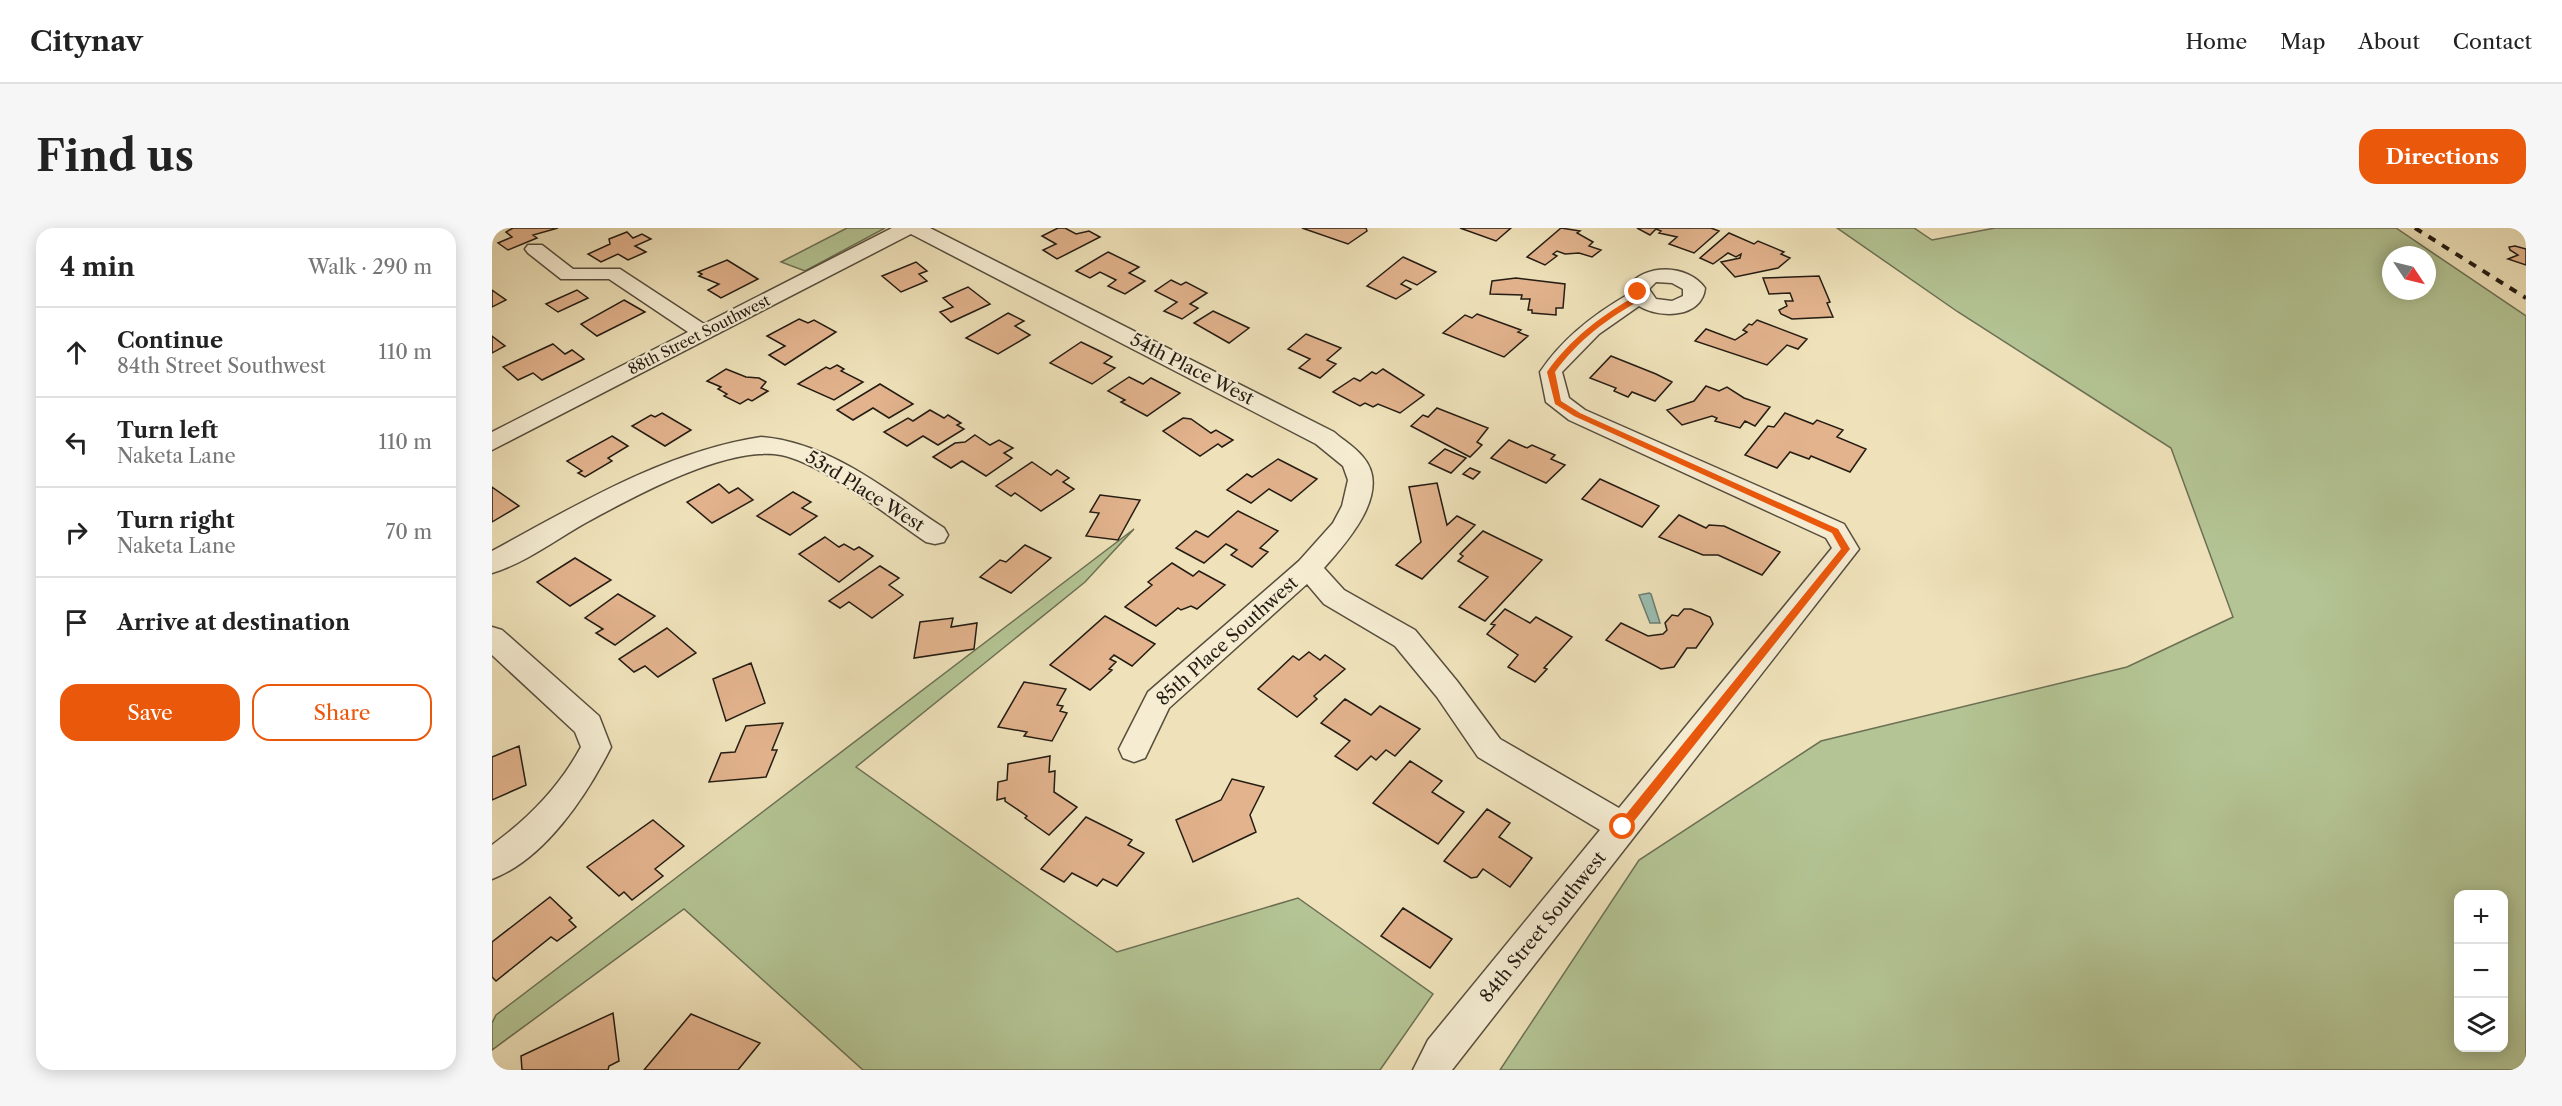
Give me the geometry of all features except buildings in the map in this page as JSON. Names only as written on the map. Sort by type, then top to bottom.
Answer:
[{"type":"street","name":"88th Street Southwest","points":[[492,442],[907,228]]},
{"type":"street","name":"54th Place West","points":[[915,228],[1325,438],[1354,462],[1360,480],[1355,506],[1343,529],[1308,568]]},
{"type":"street","points":[[535,249],[568,275],[613,273],[704,333]]},
{"type":"street","name":"84th Street Southwest","points":[[1432,1070],[1441,1053],[1846,549],[1835,531],[1577,415],[1558,402],[1551,372],[1563,356],[1615,310],[1640,297]]},
{"type":"street","name":"53rd Place West","points":[[492,563],[611,498],[723,451],[761,445],[785,447],[806,453],[935,535]]},
{"type":"street","points":[[1308,568],[1334,597],[1405,638],[1448,689],[1490,748],[1623,827]]},
{"type":"street","name":"85th Place Southwest","points":[[1134,749],[1158,700],[1308,568]]},
{"type":"street","points":[[492,638],[588,725],[596,747],[582,776],[540,826],[492,864]]},
{"type":"green space","points":[[847,228],[885,228],[805,271],[781,262]]},
{"type":"green space","points":[[1837,228],[1914,228],[1932,240],[1995,228],[2396,228],[2423,246],[2382,246],[2382,300],[2436,300],[2436,255],[2526,316],[2526,1070],[1500,1070],[1639,860],[1821,741],[2127,667],[2233,617],[2171,448],[1958,312]]},
{"type":"green space","points":[[1134,529],[1085,582],[856,767],[1117,952],[1298,898],[1433,994],[1380,1070],[863,1070],[684,909],[492,1050],[492,1023],[496,1015]]},
{"type":"water","points":[[1649,593],[1660,623],[1650,623],[1639,595]]},
{"type":"railway","points":[[2415,228],[2526,298]]},
{"type":"route","points":[[1623,827],[1846,549],[1835,531],[1577,415],[1558,402],[1552,386],[1551,372],[1563,356],[1615,310],[1640,297],[1638,292]]}]
